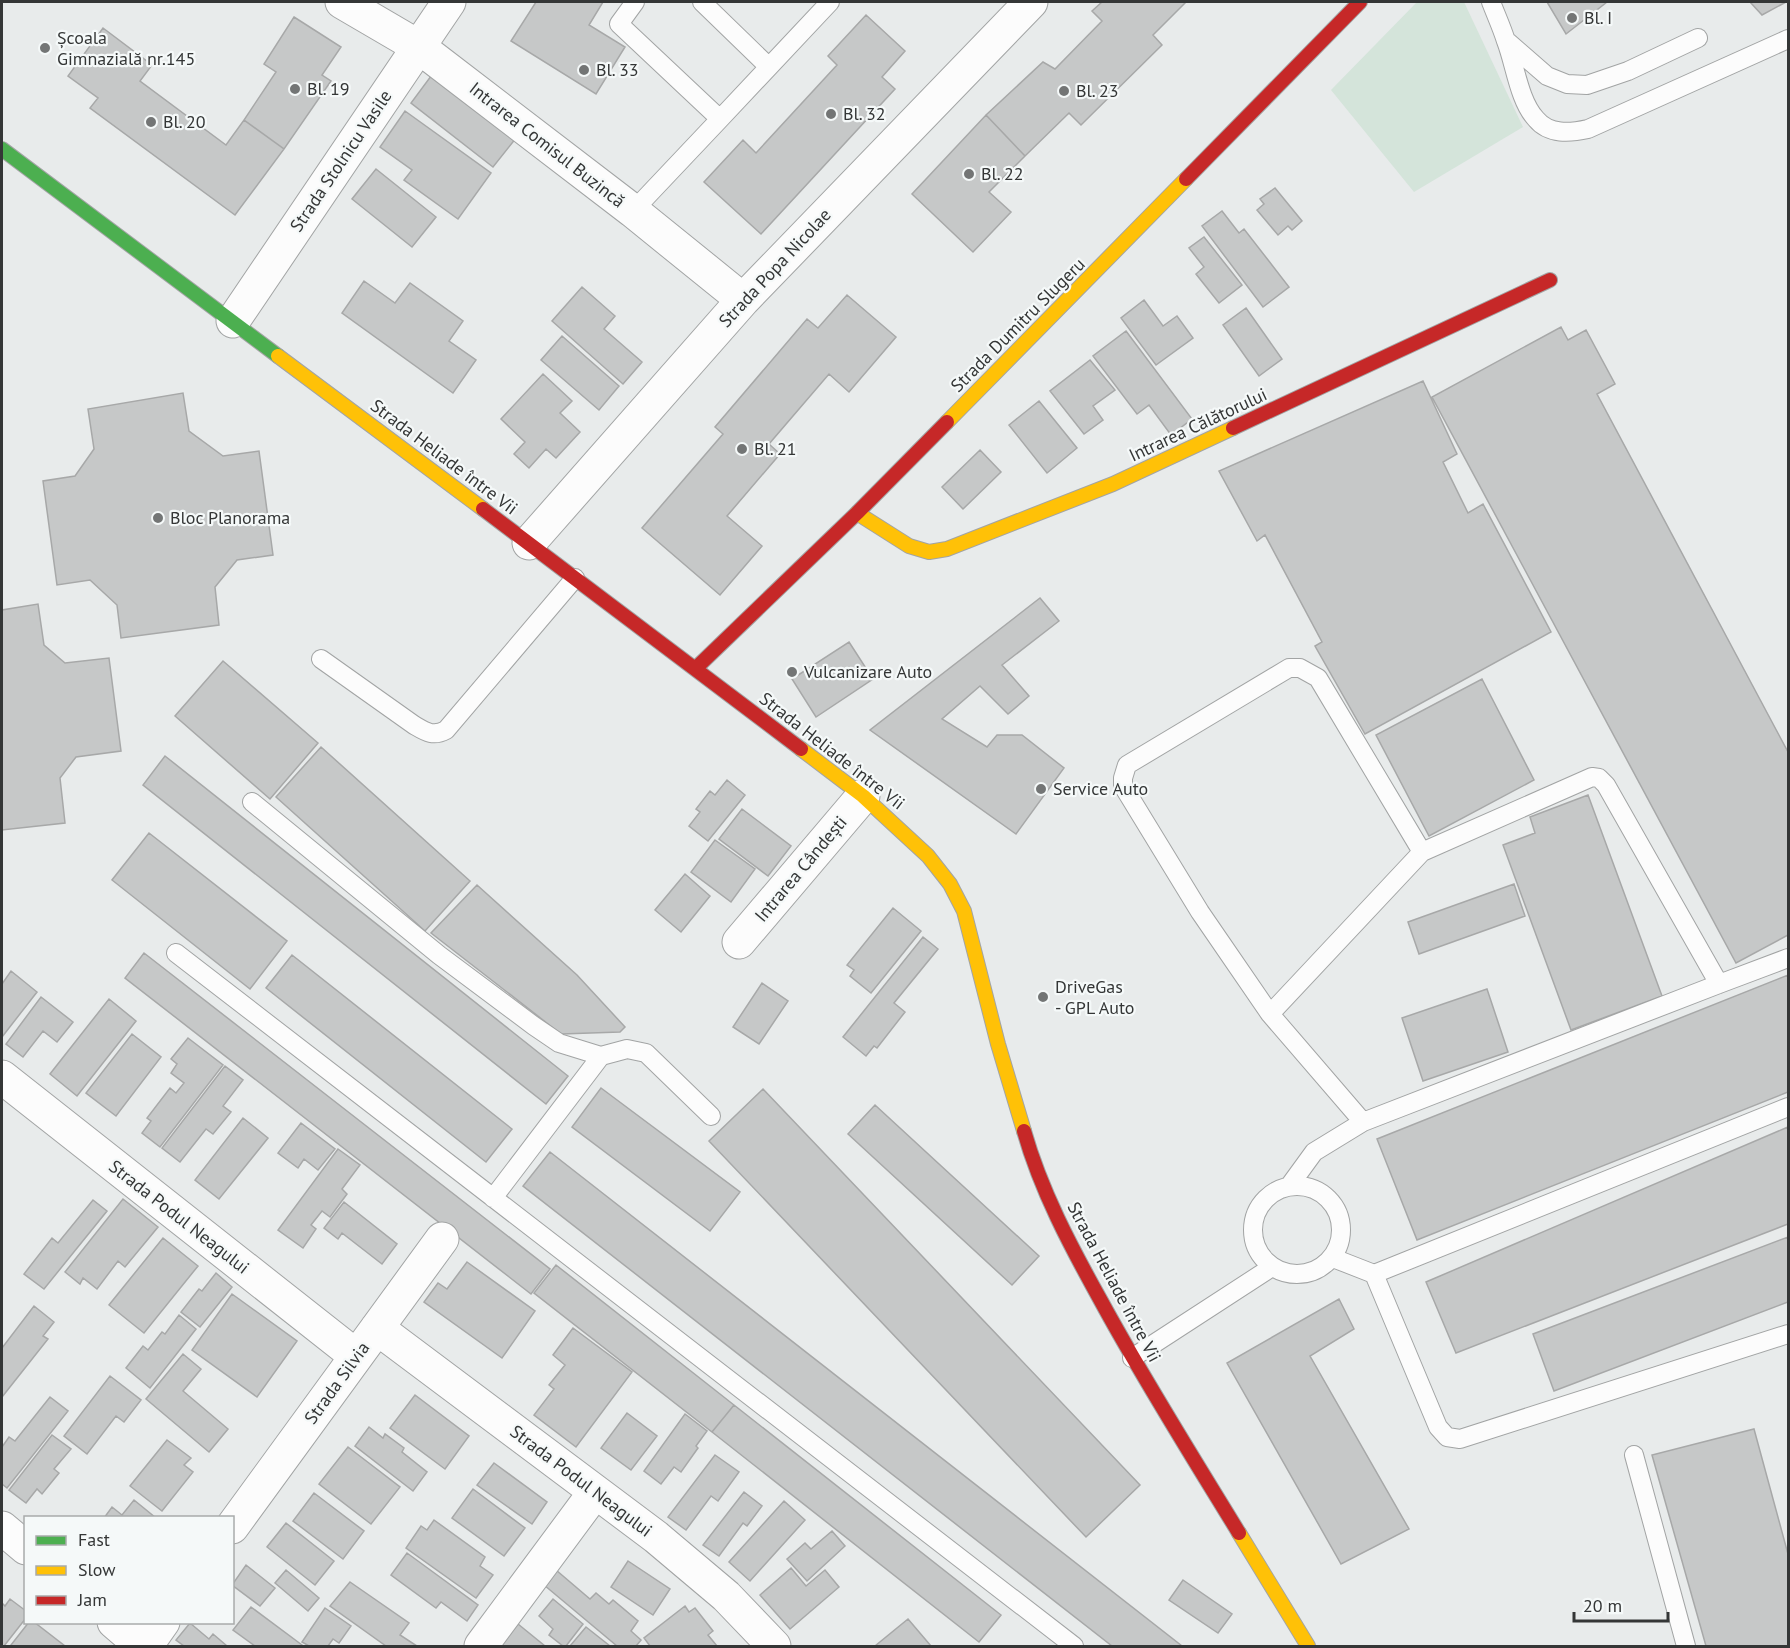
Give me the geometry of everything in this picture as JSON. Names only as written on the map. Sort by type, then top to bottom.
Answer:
[{"type":"street","name":"Intrarea Comisul Buzincă","points":[[342,2],[419,47],[633,211],[743,300]]},
{"type":"street","name":"Strada Stolnicu Vasile","points":[[233,321],[448,2]]},
{"type":"street","name":"Strada Popa Nicolae","points":[[529,543],[743,300],[1031,2]]},
{"type":"street","name":"Strada Dumitru Slugeru","points":[[696,668],[857,513],[1360,2]]},
{"type":"street","name":"Strada Heliade între Vii","points":[[2,149],[696,668],[863,796],[928,856],[950,884],[964,911],[998,1044],[1030,1152],[1066,1238],[1132,1358],[1308,1647]]},
{"type":"street","name":"Intrarea Călătorului","points":[[857,513],[909,546],[929,552],[947,549],[1113,484],[1550,280]]},
{"type":"street","name":"Intrarea Cândești","points":[[739,942],[863,796]]},
{"type":"street","name":"Strada Podul Neagului","points":[[2,1077],[356,1356]]},
{"type":"street","name":"Strada Silvia","points":[[234,1524],[442,1239]]},
{"type":"street","name":"Strada Podul Neagului","points":[[376,1328],[656,1537],[726,1596],[774,1647]]},
{"type":"street","points":[[481,1647],[595,1492]]},
{"type":"street","points":[[2,1528],[24,1546]]},
{"type":"street","points":[[115,1624],[144,1647],[162,1624]]},
{"type":"lane","points":[[635,2],[619,24],[720,119]]},
{"type":"lane","points":[[702,2],[769,67]]},
{"type":"lane","points":[[633,211],[830,2]]},
{"type":"lane","points":[[1491,2],[1506,40],[1526,105],[1536,120],[1547,128],[1559,132],[1588,129],[1788,39]]},
{"type":"lane","points":[[1506,40],[1534,67],[1547,76],[1568,84],[1587,85],[1628,71],[1698,38]]},
{"type":"lane","points":[[321,659],[414,725],[429,733],[438,734],[446,729],[575,578]]},
{"type":"lane","points":[[1363,1122],[1270,1014],[1200,912],[1126,793],[1123,778],[1127,765],[1289,668],[1300,668],[1318,678],[1422,852]]},
{"type":"lane","points":[[1270,1014],[1422,852],[1592,777],[1599,778],[1606,785],[1719,984]]},
{"type":"lane","points":[[252,802],[439,955],[534,1026],[560,1043],[601,1056],[627,1049],[646,1053],[711,1116]]},
{"type":"lane","points":[[176,953],[1074,1647]]},
{"type":"lane","points":[[1290,1185],[1314,1152],[1363,1122],[1788,958]]},
{"type":"lane","points":[[493,1198],[601,1056]]},
{"type":"lane","points":[[1333,1258],[1374,1275],[1788,1107]]},
{"type":"lane","points":[[1290,1185],[1308,1186],[1324,1194],[1336,1207],[1342,1224],[1341,1242],[1333,1258],[1319,1269],[1304,1275],[1289,1274],[1272,1267],[1260,1254],[1253,1238],[1254,1220],[1261,1204],[1274,1192],[1290,1185]]},
{"type":"lane","points":[[1132,1358],[1272,1267]]},
{"type":"lane","points":[[1374,1275],[1438,1427],[1447,1437],[1460,1439],[1788,1334]]},
{"type":"lane","points":[[1634,1455],[1686,1647]]},
{"type":"shaded area","points":[[1417,2],[1464,2],[1523,127],[1414,192],[1331,90]]},
{"type":"building","name":"Bl. 33","points":[[536,2],[603,2],[589,25],[625,47],[596,94],[511,41]]},
{"type":"building","name":"Bl. 23","points":[[1102,2],[1186,2],[1153,35],[1162,45],[1081,125],[1069,113],[1025,156],[986,115],[1043,62],[1055,69],[1102,21],[1092,11]]},
{"type":"building","name":"Bl. I","points":[[1547,2],[1607,2],[1566,34]]},
{"type":"building","points":[[1750,2],[1786,2],[1762,15]]},
{"type":"building","name":"Bl. 32","points":[[866,15],[905,51],[882,77],[895,89],[761,234],[704,182],[743,140],[756,153],[837,65],[828,56]]},
{"type":"building","name":"Bl. 19","points":[[294,17],[341,47],[322,75],[331,81],[284,149],[244,120],[276,72],[264,64]]},
{"type":"building","name":"Bl. 20","points":[[103,28],[152,65],[140,81],[226,145],[244,120],[284,149],[235,215],[90,108],[98,98],[68,76]]},
{"type":"building","points":[[437,68],[520,133],[493,167],[411,103]]},
{"type":"building","points":[[405,111],[491,173],[458,219],[404,180],[412,170],[380,147]]},
{"type":"building","name":"Bl. 22","points":[[986,115],[1025,156],[989,192],[1011,212],[973,252],[912,194]]},
{"type":"building","points":[[376,169],[436,217],[412,247],[352,199]]},
{"type":"building","points":[[1275,188],[1302,221],[1292,230],[1288,226],[1278,235],[1257,210],[1264,204],[1260,199]]},
{"type":"building","points":[[1222,211],[1239,233],[1244,229],[1289,287],[1263,307],[1202,226]]},
{"type":"building","points":[[1204,237],[1242,285],[1219,303],[1196,274],[1204,267],[1189,248]]},
{"type":"building","points":[[364,281],[395,303],[410,283],[463,321],[449,341],[476,360],[453,393],[342,313]]},
{"type":"building","points":[[582,287],[615,316],[604,329],[642,362],[623,384],[552,321]]},
{"type":"building","name":"Bl. 21","points":[[847,295],[896,337],[849,392],[829,374],[769,444],[780,454],[727,516],[762,546],[720,595],[642,528],[723,434],[715,427],[807,319],[818,328]]},
{"type":"building","points":[[1144,300],[1163,326],[1177,316],[1193,338],[1156,365],[1121,318]]},
{"type":"building","points":[[1246,308],[1282,359],[1259,376],[1223,325]]},
{"type":"building","points":[[1561,327],[1568,340],[1586,330],[1615,384],[1597,394],[1788,752],[1788,935],[1736,963],[1432,397]]},
{"type":"building","points":[[1126,331],[1192,419],[1171,435],[1149,405],[1137,414],[1093,356]]},
{"type":"building","points":[[562,336],[619,386],[599,410],[541,360]]},
{"type":"building","points":[[1090,360],[1115,390],[1093,406],[1103,420],[1084,434],[1050,391]]},
{"type":"building","points":[[543,374],[572,401],[560,413],[580,432],[556,458],[546,449],[529,468],[514,454],[525,442],[501,419]]},
{"type":"building","points":[[1423,381],[1457,454],[1443,462],[1468,513],[1483,504],[1551,632],[1365,734],[1315,646],[1322,642],[1265,535],[1257,541],[1219,471]]},
{"type":"building","name":"Bloc Planorama","points":[[183,393],[189,431],[223,456],[259,451],[273,555],[237,560],[215,587],[219,625],[121,638],[117,605],[90,580],[57,585],[43,481],[75,476],[94,449],[88,409]]},
{"type":"building","points":[[1039,401],[1077,448],[1047,473],[1009,425]]},
{"type":"building","points":[[980,450],[1001,472],[963,509],[942,487]]},
{"type":"building","points":[[1040,598],[1059,621],[1002,665],[1029,696],[1008,714],[980,686],[942,719],[987,747],[997,735],[1022,735],[1064,768],[1016,834],[870,730]]},
{"type":"building","points":[[38,604],[44,645],[65,663],[109,658],[121,751],[76,757],[60,778],[65,823],[2,830],[2,610]]},
{"type":"building","points":[[849,642],[873,679],[816,717],[792,679]]},
{"type":"building","points":[[223,661],[318,743],[270,799],[175,716]]},
{"type":"building","points":[[1482,679],[1534,780],[1429,836],[1376,735]]},
{"type":"building","points":[[321,747],[470,881],[425,931],[276,797]]},
{"type":"building","points":[[165,756],[568,1076],[546,1104],[143,785]]},
{"type":"building","points":[[727,780],[745,795],[708,841],[689,826],[700,812],[696,809],[710,791],[715,795]]},
{"type":"building","points":[[1588,795],[1662,996],[1571,1030],[1503,845],[1535,833],[1530,817]]},
{"type":"building","points":[[742,809],[791,846],[768,876],[719,839]]},
{"type":"building","points":[[149,833],[287,941],[250,989],[112,880]]},
{"type":"building","points":[[715,840],[755,869],[731,902],[691,872]]},
{"type":"building","points":[[685,874],[710,896],[681,932],[655,910]]},
{"type":"building","points":[[1514,884],[1525,916],[1419,954],[1408,922]]},
{"type":"building","points":[[477,885],[577,975],[625,1027],[620,1032],[561,1034],[431,933]]},
{"type":"building","points":[[893,908],[921,931],[871,993],[850,976],[854,970],[847,965]]},
{"type":"building","points":[[923,937],[938,949],[894,1003],[905,1012],[877,1048],[874,1046],[866,1056],[843,1037]]},
{"type":"building","points":[[144,953],[550,1269],[531,1294],[125,978]]},
{"type":"building","points":[[292,955],[512,1129],[486,1162],[266,988]]},
{"type":"building","points":[[11,971],[37,992],[2,1037],[2,984]]},
{"type":"building","points":[[1788,975],[1788,1092],[1417,1240],[1377,1139]]},
{"type":"building","points":[[762,983],[788,1001],[759,1044],[733,1027]]},
{"type":"building","points":[[1487,989],[1508,1052],[1423,1081],[1402,1018]]},
{"type":"building","points":[[41,997],[73,1022],[57,1042],[43,1031],[23,1057],[6,1044]]},
{"type":"building","points":[[109,999],[136,1021],[77,1096],[50,1074]]},
{"type":"building","points":[[132,1034],[161,1057],[116,1116],[86,1093]]},
{"type":"building","points":[[188,1038],[223,1065],[160,1147],[142,1133],[151,1121],[147,1118],[170,1088],[176,1093],[184,1083],[171,1073],[177,1064],[171,1059]]},
{"type":"building","points":[[225,1066],[243,1080],[223,1106],[231,1112],[213,1134],[206,1129],[180,1162],[162,1148]]},
{"type":"building","points":[[601,1088],[740,1192],[710,1231],[572,1127]]},
{"type":"building","points":[[763,1089],[1140,1485],[1086,1537],[709,1141]]},
{"type":"building","points":[[875,1105],[1039,1256],[1012,1285],[848,1134]]},
{"type":"building","points":[[243,1118],[268,1138],[219,1199],[195,1180]]},
{"type":"building","points":[[301,1123],[335,1149],[318,1170],[304,1159],[298,1168],[278,1153]]},
{"type":"building","points":[[1788,1127],[1788,1224],[1456,1353],[1426,1282]]},
{"type":"building","points":[[338,1149],[360,1165],[342,1189],[347,1194],[330,1217],[322,1211],[311,1225],[316,1229],[303,1248],[278,1230]]},
{"type":"building","points":[[550,1152],[1182,1646],[1112,1646],[523,1186]]},
{"type":"building","points":[[123,1199],[158,1227],[125,1267],[118,1261],[97,1289],[83,1278],[80,1284],[65,1272]]},
{"type":"building","points":[[93,1200],[107,1211],[44,1289],[24,1274],[52,1238],[58,1243]]},
{"type":"building","points":[[344,1202],[397,1244],[382,1264],[342,1233],[338,1239],[324,1228]]},
{"type":"building","points":[[1788,1237],[1788,1302],[1554,1391],[1533,1334]]},
{"type":"building","points":[[163,1238],[198,1266],[144,1333],[109,1305]]},
{"type":"building","points":[[467,1262],[535,1311],[502,1358],[424,1302],[438,1283],[447,1289]]},
{"type":"building","points":[[556,1265],[734,1405],[712,1432],[534,1293]]},
{"type":"building","points":[[216,1273],[232,1287],[200,1327],[181,1312],[199,1289],[202,1291]]},
{"type":"building","points":[[232,1294],[297,1341],[257,1397],[192,1350]]},
{"type":"building","points":[[1339,1299],[1354,1329],[1310,1356],[1409,1529],[1341,1564],[1227,1363]]},
{"type":"building","points":[[34,1306],[54,1322],[43,1336],[48,1339],[2,1397],[2,1348]]},
{"type":"building","points":[[179,1315],[196,1329],[150,1388],[126,1368],[143,1346],[148,1350],[162,1332],[165,1334]]},
{"type":"building","points":[[573,1328],[632,1372],[576,1447],[534,1415],[554,1389],[549,1385],[565,1365],[553,1355]]},
{"type":"building","points":[[183,1354],[201,1369],[183,1391],[228,1429],[209,1452],[146,1399]]},
{"type":"building","points":[[110,1376],[141,1400],[124,1422],[116,1416],[87,1454],[64,1436]]},
{"type":"building","points":[[415,1395],[469,1436],[445,1469],[390,1428]]},
{"type":"building","points":[[50,1397],[68,1411],[7,1488],[2,1484],[2,1447],[9,1437],[15,1441]]},
{"type":"building","points":[[734,1405],[1001,1615],[979,1642],[712,1432]]},
{"type":"building","points":[[627,1413],[657,1436],[631,1470],[601,1448]]},
{"type":"building","points":[[685,1414],[707,1431],[681,1472],[674,1467],[661,1484],[644,1471]]},
{"type":"building","points":[[369,1427],[383,1438],[385,1434],[404,1448],[402,1452],[427,1472],[413,1491],[355,1446]]},
{"type":"building","points":[[1754,1429],[1788,1554],[1788,1646],[1706,1646],[1652,1455]]},
{"type":"building","points":[[52,1435],[71,1449],[54,1469],[59,1473],[42,1494],[37,1489],[26,1503],[9,1490]]},
{"type":"building","points":[[167,1440],[191,1458],[184,1465],[193,1472],[162,1511],[130,1486]]},
{"type":"building","points":[[348,1447],[400,1487],[371,1524],[319,1484]]},
{"type":"building","points":[[715,1455],[739,1472],[718,1501],[711,1496],[686,1530],[668,1517]]},
{"type":"building","points":[[494,1463],[547,1502],[532,1524],[477,1485]]},
{"type":"building","points":[[473,1489],[525,1528],[504,1556],[452,1518]]},
{"type":"building","points":[[744,1492],[762,1506],[747,1526],[743,1523],[719,1556],[703,1545]]},
{"type":"building","points":[[314,1493],[364,1531],[343,1559],[293,1521]]},
{"type":"building","points":[[134,1500],[154,1516],[105,1516],[112,1507],[122,1515]]},
{"type":"building","points":[[784,1501],[805,1520],[750,1581],[729,1562]]},
{"type":"building","points":[[434,1520],[485,1557],[480,1566],[493,1575],[476,1598],[406,1548],[421,1526],[427,1530]]},
{"type":"building","points":[[286,1523],[334,1561],[315,1585],[267,1547]]},
{"type":"building","points":[[832,1531],[845,1546],[807,1581],[787,1559],[805,1543],[811,1549]]},
{"type":"building","points":[[407,1553],[478,1605],[467,1621],[441,1602],[436,1608],[391,1575]]},
{"type":"building","points":[[628,1561],[670,1589],[653,1615],[611,1587]]},
{"type":"building","points":[[246,1565],[275,1588],[260,1606],[234,1586],[234,1582]]},
{"type":"building","points":[[791,1568],[806,1586],[825,1570],[839,1587],[790,1629],[760,1595]]},
{"type":"building","points":[[286,1570],[319,1598],[308,1611],[275,1583]]},
{"type":"building","points":[[556,1570],[590,1599],[596,1593],[609,1604],[613,1600],[638,1621],[631,1631],[641,1640],[636,1646],[617,1646],[544,1585]]},
{"type":"building","points":[[1183,1580],[1232,1614],[1218,1633],[1169,1600]]},
{"type":"building","points":[[350,1582],[409,1623],[400,1635],[417,1646],[386,1646],[330,1606]]},
{"type":"building","points":[[10,1599],[24,1610],[24,1621],[2,1646],[2,1603],[5,1606]]},
{"type":"building","points":[[553,1599],[583,1624],[566,1646],[549,1635],[553,1629],[539,1616]]},
{"type":"building","points":[[685,1606],[689,1612],[695,1608],[713,1631],[708,1635],[717,1646],[650,1646],[644,1638]]},
{"type":"building","points":[[251,1607],[302,1645],[255,1646],[233,1630]]},
{"type":"building","points":[[325,1608],[351,1626],[339,1643],[333,1639],[328,1646],[309,1646],[302,1642]]},
{"type":"building","points":[[908,1619],[931,1646],[875,1646]]},
{"type":"building","points":[[27,1624],[37,1624],[65,1646],[13,1646],[11,1645]]},
{"type":"building","points":[[191,1624],[209,1639],[213,1634],[227,1646],[184,1646],[176,1640]]},
{"type":"building","points":[[518,1624],[545,1646],[499,1646]]},
{"type":"building","points":[[586,1627],[610,1646],[570,1646]]},
{"type":"traffic: fast","points":[[2,149],[278,356]]},
{"type":"traffic: slow","points":[[947,422],[1186,179]]},
{"type":"traffic: slow","points":[[278,356],[483,509]]},
{"type":"traffic: slow","points":[[857,513],[909,546],[929,552],[947,549],[1113,484],[1233,428]]},
{"type":"traffic: slow","points":[[801,749],[863,796],[928,856],[950,884],[964,911],[998,1044],[1024,1131]]},
{"type":"traffic: slow","points":[[1239,1533],[1308,1646]]},
{"type":"traffic: jam","points":[[1186,179],[1360,2]]},
{"type":"traffic: jam","points":[[1233,428],[1550,280]]},
{"type":"traffic: jam","points":[[696,668],[857,513],[947,422]]},
{"type":"traffic: jam","points":[[483,509],[801,749]]},
{"type":"traffic: jam","points":[[1024,1131],[1048,1197],[1079,1260],[1151,1389],[1239,1533]]},
{"type":"place","name":"Bl. I","points":[[1572,18]]},
{"type":"place","name":"Școala Gimnazială nr.145","points":[[45,48]]},
{"type":"place","name":"Bl. 33","points":[[584,70]]},
{"type":"place","name":"Bl. 19","points":[[295,89]]},
{"type":"place","name":"Bl. 23","points":[[1064,91]]},
{"type":"place","name":"Bl. 32","points":[[831,114]]},
{"type":"place","name":"Bl. 20","points":[[151,122]]},
{"type":"place","name":"Bl. 22","points":[[969,174]]},
{"type":"place","name":"Bl. 21","points":[[742,449]]},
{"type":"place","name":"Bloc Planorama","points":[[158,518]]},
{"type":"place","name":"Vulcanizare Auto","points":[[792,672]]},
{"type":"place","name":"Service Auto","points":[[1041,789]]},
{"type":"place","name":"DriveGas - GPL Auto","points":[[1043,997]]}]
